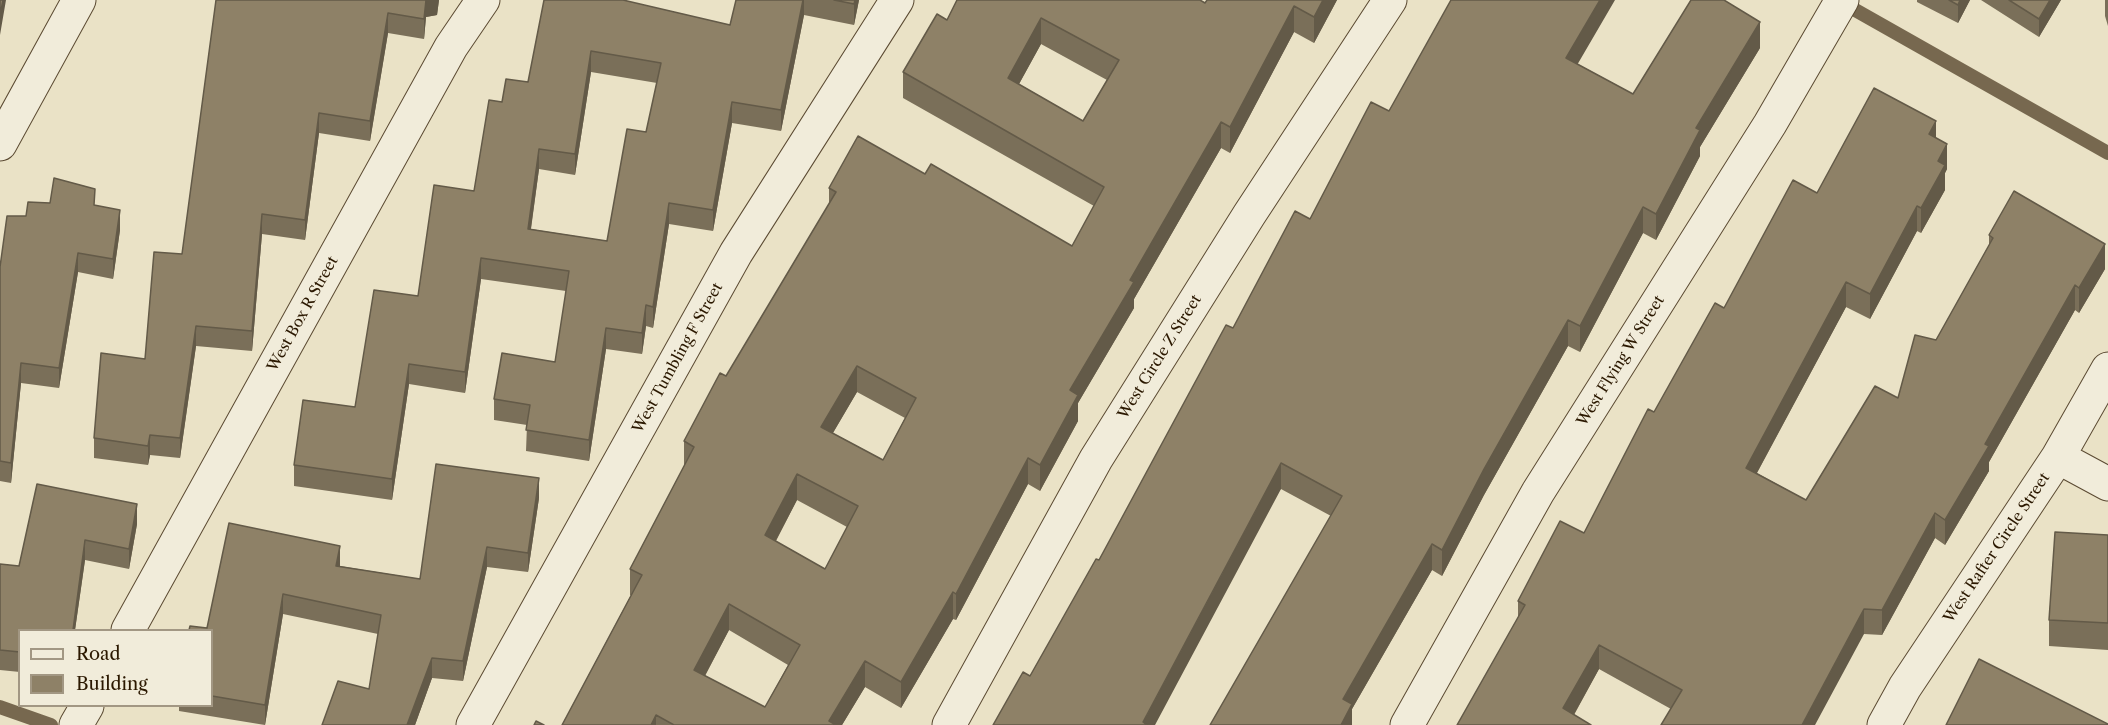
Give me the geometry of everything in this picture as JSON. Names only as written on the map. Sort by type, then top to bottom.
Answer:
[{"type":"street","points":[[0,144],[79,0]]},
{"type":"street","name":"West Box R Street","points":[[129,629],[446,57],[483,0]]},
{"type":"street","name":"West Tumbling F Street","points":[[473,725],[736,253],[897,0]]},
{"type":"street","name":"West Circle Z Street","points":[[949,725],[1096,459],[1248,215],[1390,0]]},
{"type":"street","name":"West Flying W Street","points":[[1407,725],[1538,492],[1770,124],[1842,0]]},
{"type":"street","name":"West Rafter Circle Street","points":[[1884,725],[1905,687],[2058,457],[2108,369]]},
{"type":"street","points":[[2058,457],[2108,484]]},
{"type":"street","points":[[76,725],[86,707]]},
{"type":"building","points":[[216,0],[426,0],[424,19],[388,13],[370,121],[319,113],[305,220],[262,214],[252,331],[196,326],[180,438],[150,435],[148,446],[94,438],[101,353],[145,359],[154,252],[182,254]]},
{"type":"building","points":[[544,0],[623,0],[730,25],[736,0],[803,0],[781,110],[732,102],[713,210],[669,203],[653,307],[646,305],[642,333],[606,328],[589,440],[526,430],[530,405],[494,399],[502,353],[555,362],[569,271],[481,258],[465,372],[409,364],[392,479],[294,465],[303,400],[355,407],[374,290],[418,296],[434,185],[474,191],[489,100],[502,102],[506,79],[528,82]],"holes":[[[591,51],[661,63],[646,132],[627,129],[607,241],[528,229],[539,149],[575,154]]]},
{"type":"building","points":[[834,0],[855,0],[854,4]]},
{"type":"building","points":[[957,0],[1200,0],[1205,3],[1207,0],[1323,0],[1314,17],[1294,6],[1230,127],[1221,122],[1130,280],[1134,282],[1070,390],[1078,395],[1040,465],[1028,458],[956,594],[953,592],[901,682],[865,661],[829,721],[836,725],[674,725],[656,715],[651,725],[562,725],[642,575],[630,569],[694,447],[684,441],[720,373],[726,376],[836,192],[829,188],[858,136],[925,174],[931,164],[1072,246],[1104,187],[903,72],[937,14],[947,20]],"holes":[[[1041,18],[1119,60],[1083,121],[1008,78]],[[857,366],[916,398],[883,460],[821,427]],[[797,474],[858,506],[825,569],[765,535]],[[729,604],[800,645],[765,707],[694,670]]]},
{"type":"building","points":[[1451,0],[1600,0],[1566,58],[1633,94],[1691,0],[1724,0],[1760,22],[1696,128],[1700,130],[1656,214],[1643,207],[1580,326],[1568,320],[1484,469],[1442,550],[1432,544],[1343,699],[1352,704],[1341,725],[1210,725],[1342,496],[1281,463],[1143,722],[1147,725],[993,725],[1023,672],[1030,676],[1096,559],[1099,560],[1226,325],[1233,328],[1295,211],[1310,219],[1371,102],[1389,111]]},
{"type":"building","points":[[1949,0],[1960,0],[1958,5]]},
{"type":"building","points":[[2009,0],[2050,0],[2039,19]]},
{"type":"building","points":[[1874,88],[1936,121],[1929,134],[1947,144],[1938,161],[1945,165],[1921,208],[1917,206],[1870,294],[1846,282],[1746,468],[1806,500],[1875,386],[1898,398],[1915,335],[1936,340],[1993,238],[1989,235],[2014,191],[2105,244],[2079,288],[2075,285],[1985,444],[1989,446],[1945,520],[1935,513],[1882,610],[1864,609],[1802,725],[1661,725],[1682,690],[1599,645],[1563,708],[1591,725],[1457,725],[1525,605],[1518,601],[1560,521],[1584,533],[1648,409],[1654,412],[1715,303],[1724,308],[1793,180],[1817,193]]},
{"type":"building","points":[[54,178],[95,189],[94,205],[120,210],[113,259],[78,253],[59,368],[21,363],[11,463],[0,461],[0,267],[7,216],[26,216],[28,202],[50,203]]},
{"type":"building","points":[[436,464],[539,478],[528,553],[487,547],[463,661],[432,658],[407,725],[322,725],[338,681],[369,689],[381,615],[283,594],[265,705],[213,696],[213,629],[189,629],[190,626],[207,628],[229,523],[340,546],[336,566],[420,579]]},
{"type":"building","points":[[37,484],[137,504],[129,549],[85,540],[73,629],[18,629],[18,652],[0,650],[0,564],[19,566]]},
{"type":"building","points":[[2055,532],[2108,535],[2108,623],[2049,620]]},
{"type":"building","points":[[1979,659],[2108,724],[2108,725],[1946,725]]},
{"type":"waterway","points":[[1841,2],[2108,153]]},
{"type":"waterway","points":[[0,707],[51,725]]}]
